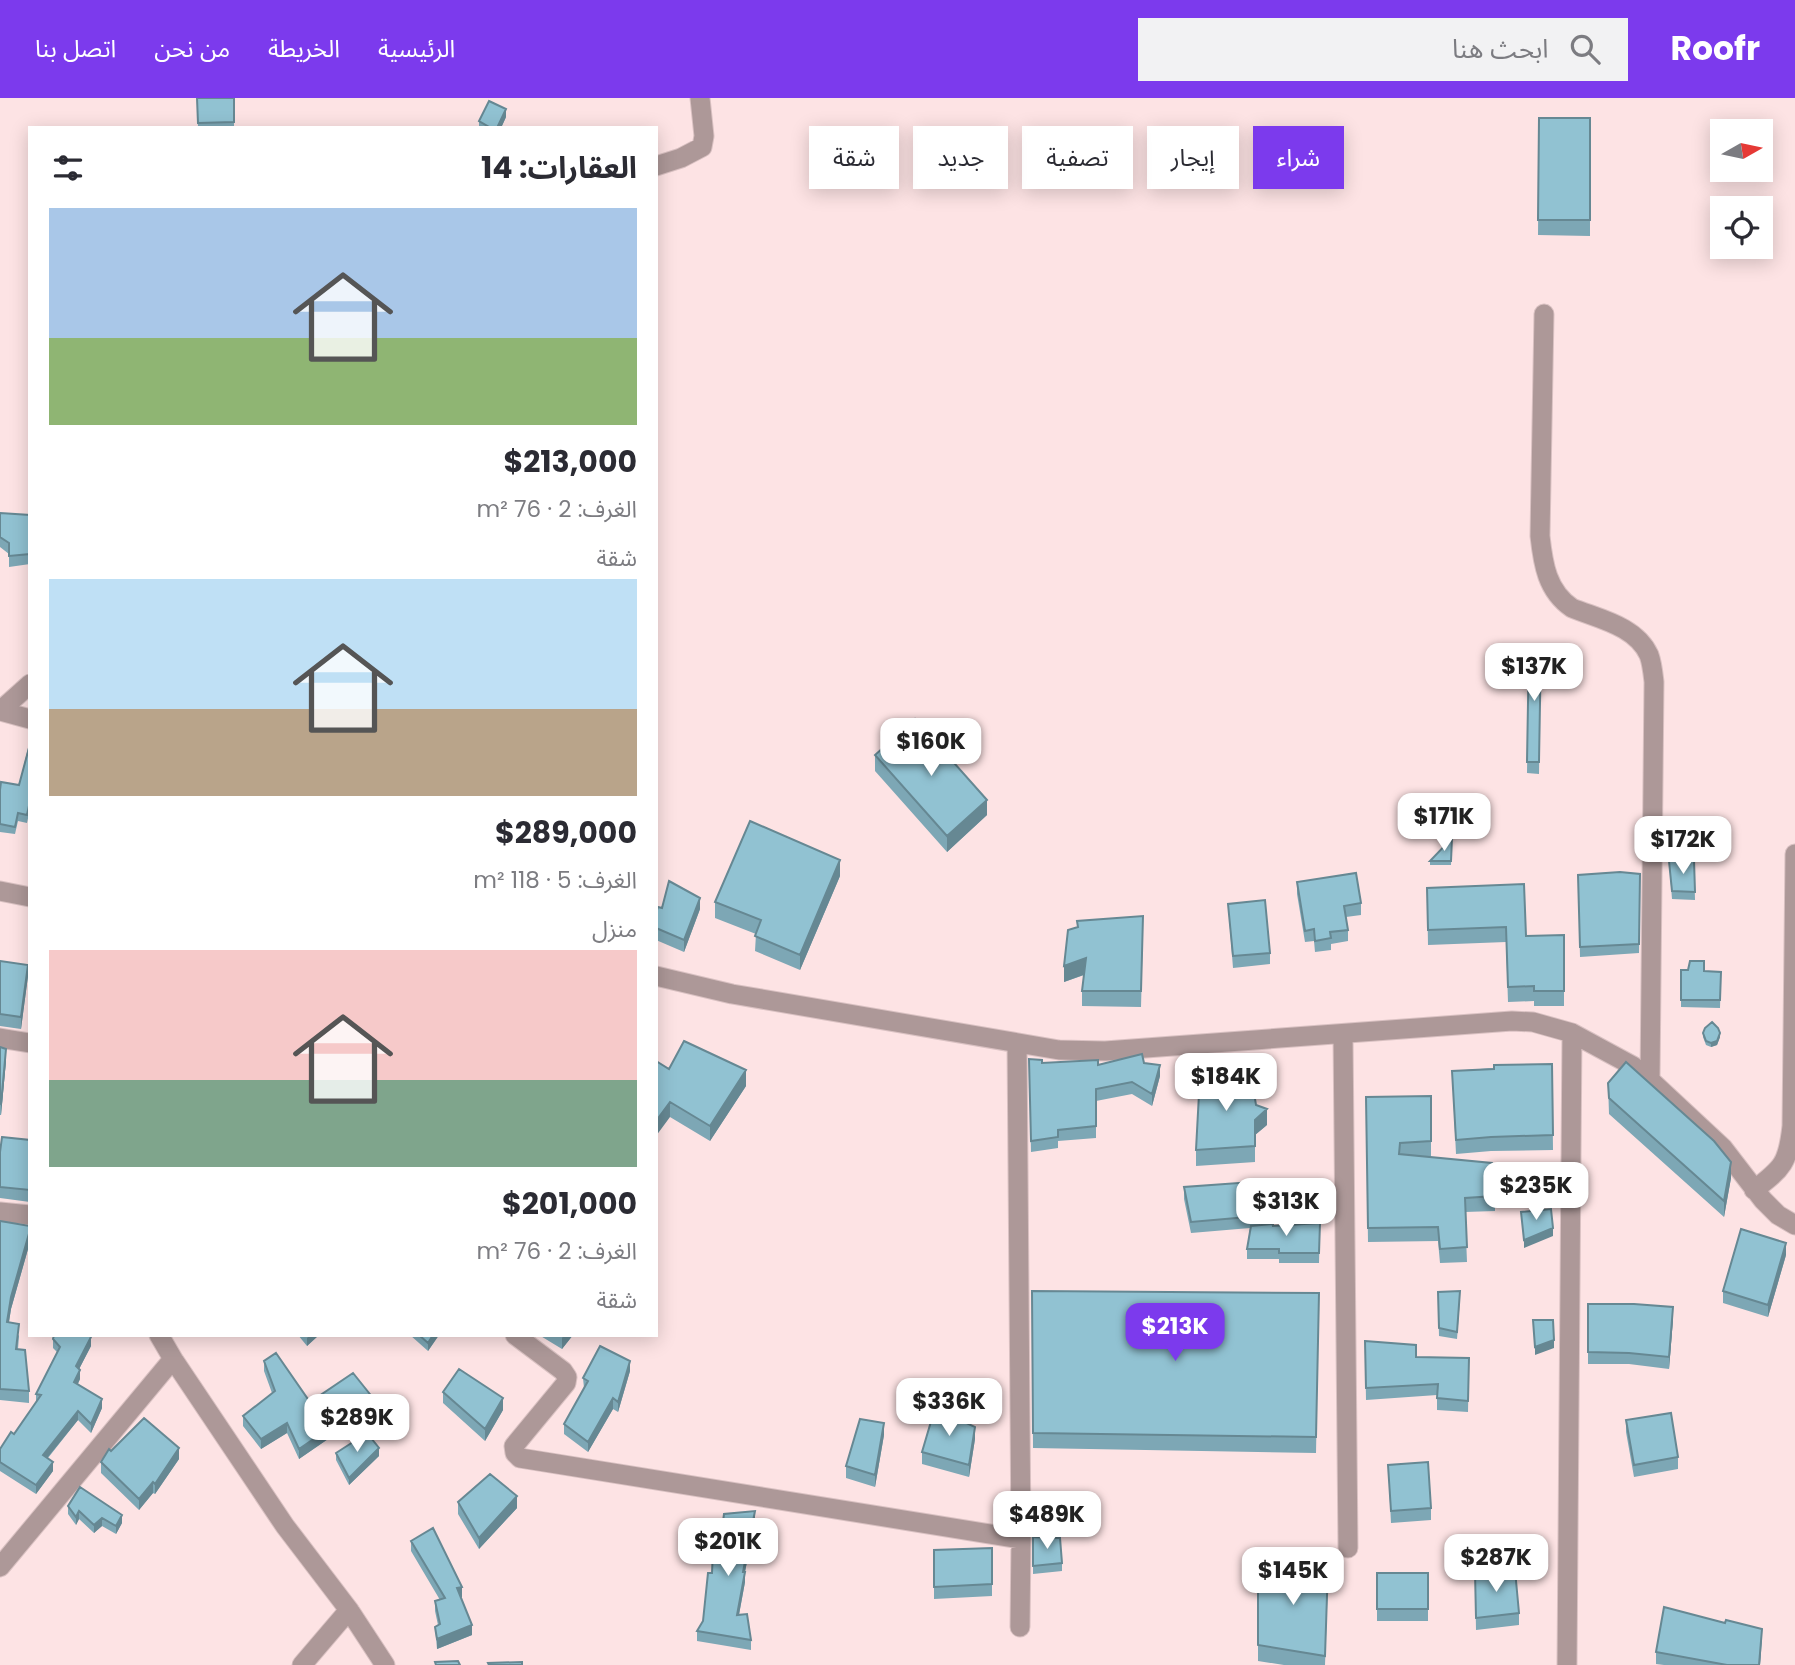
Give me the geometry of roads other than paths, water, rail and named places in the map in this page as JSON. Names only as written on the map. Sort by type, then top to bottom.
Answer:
[{"type":"street","points":[[658,165],[702,147],[704,136],[700,98]]},
{"type":"street","points":[[1544,314],[1540,536],[1546,576],[1554,592],[1564,603],[1632,633],[1643,643],[1650,658],[1654,682],[1650,1080]]},
{"type":"street","points":[[0,711],[28,686]]},
{"type":"street","points":[[0,711],[28,718]]},
{"type":"street","points":[[1754,1190],[1781,1168],[1790,1144],[1795,854]]},
{"type":"street","points":[[0,891],[28,897]]},
{"type":"street","points":[[658,976],[732,994],[1059,1050],[1105,1051],[1512,1021],[1532,1022],[1572,1033],[1633,1066],[1723,1148],[1754,1190],[1779,1215],[1795,1225]]},
{"type":"street","points":[[1567,1665],[1572,1033]]},
{"type":"street","points":[[1343,1035],[1348,1548]]},
{"type":"street","points":[[0,1038],[28,1043]]},
{"type":"street","points":[[1017,1043],[1020,1627]]},
{"type":"street","points":[[0,1212],[28,1215]]},
{"type":"street","points":[[160,1337],[285,1526],[349,1610],[385,1665]]},
{"type":"street","points":[[518,1337],[563,1371],[567,1377],[566,1384],[514,1446],[515,1453],[520,1458],[1021,1539]]},
{"type":"street","points":[[0,1567],[173,1359]]},
{"type":"street","points":[[302,1665],[349,1610]]}]
